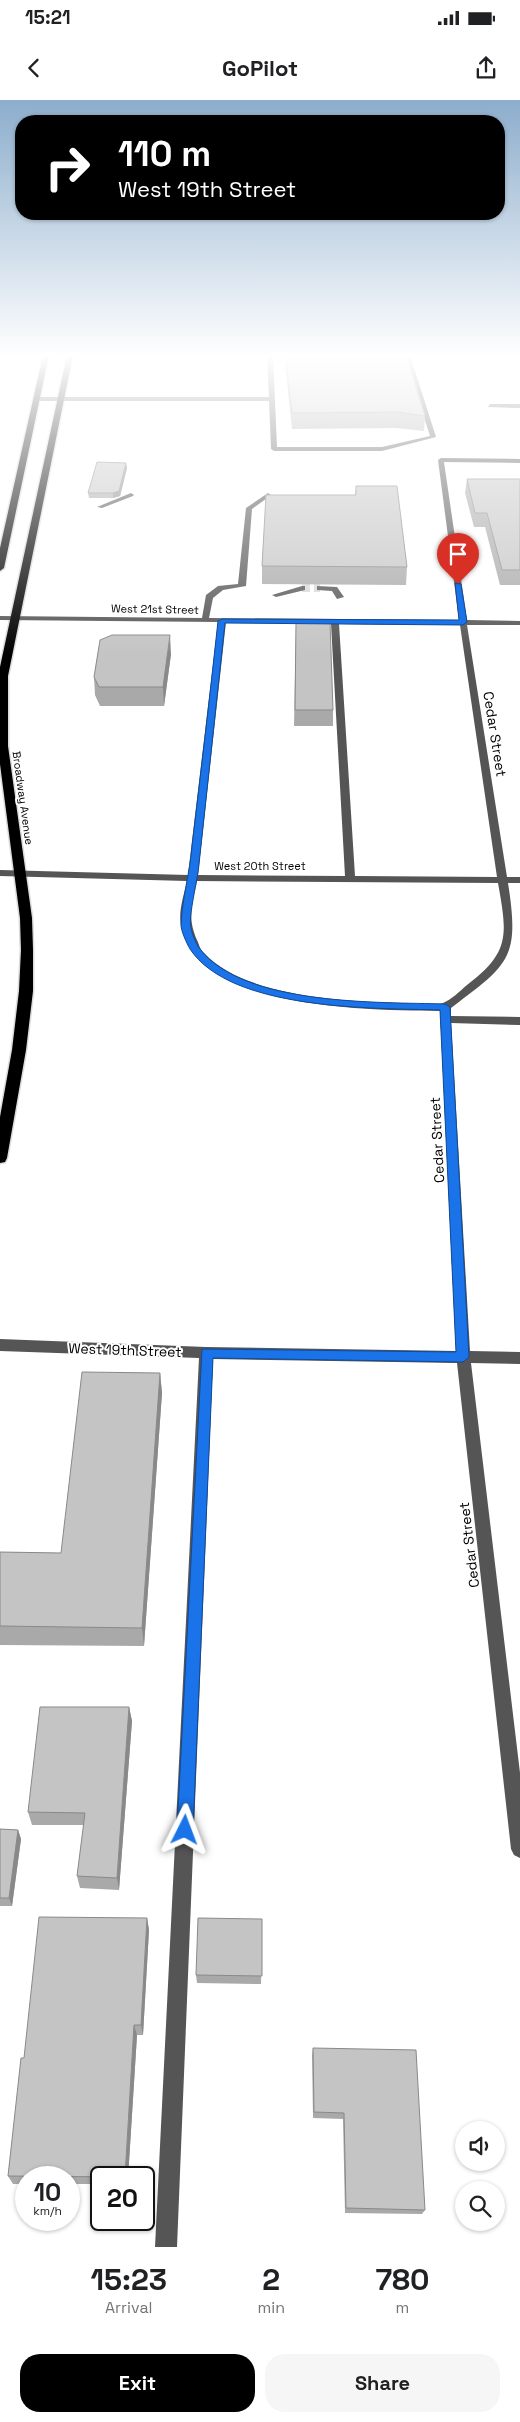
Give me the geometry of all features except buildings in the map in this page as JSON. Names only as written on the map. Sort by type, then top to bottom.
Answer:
[{"type":"highway","points":[[0,568],[24,455]]},
{"type":"highway","name":"Broadway Avenue","points":[[0,1158],[8,1117],[26,991],[27,942],[3,746],[3,676],[48,455]]},
{"type":"street","name":"Cedar Street","points":[[520,461],[441,460],[463,622],[508,910],[509,939],[506,956],[496,968],[445,1013],[463,1357],[520,1849]]},
{"type":"street","points":[[100,507],[131,495]]},
{"type":"street","points":[[205,620],[209,597],[220,588],[242,586],[249,508],[268,495]]},
{"type":"street","points":[[231,587],[219,595],[215,606],[218,621],[193,878],[186,927],[194,948],[220,972],[269,991],[316,1001],[395,1007],[520,1021]]},
{"type":"street","points":[[276,595],[302,588]]},
{"type":"street","points":[[320,588],[334,589],[340,597]]},
{"type":"street","name":"West 21st Street","points":[[0,618],[520,623]]},
{"type":"street","points":[[335,621],[350,879]]},
{"type":"street","name":"West 20th Street","points":[[0,873],[193,878],[520,880]]},
{"type":"street","name":"West 19th Street","points":[[0,1345],[206,1353],[520,1358]]},
{"type":"street","points":[[166,2247],[206,1353]]},
{"type":"tunnel","points":[[302,588],[320,588]]},
{"type":"route","points":[[185,1830],[206,1353],[463,1357],[445,1007],[335,1004],[269,991],[220,972],[194,948],[186,927],[222,621],[463,622],[458,584]]}]
